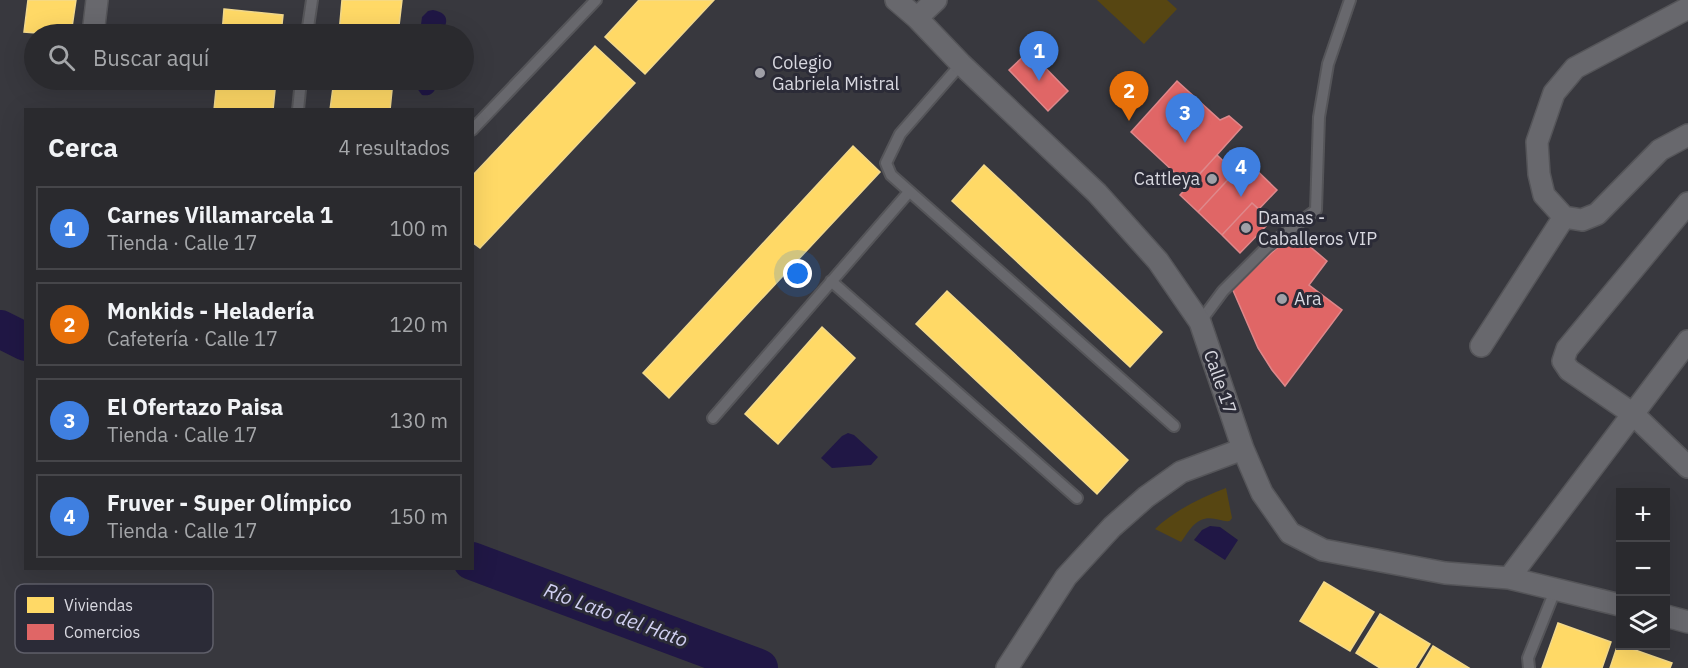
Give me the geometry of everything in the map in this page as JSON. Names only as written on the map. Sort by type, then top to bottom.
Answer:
[{"type":"street","points":[[94,24],[97,0]]},
{"type":"street","name":"Calle 17","points":[[896,0],[1097,193],[1158,261],[1200,322],[1243,449],[1262,493],[1290,533],[1323,550],[1444,573],[1509,578],[1616,604]]},
{"type":"street","points":[[917,18],[936,0]]},
{"type":"street","points":[[1688,8],[1575,68],[1554,93],[1537,142],[1539,174],[1544,195],[1564,218],[1582,220],[1597,214],[1660,150],[1688,135]]},
{"type":"street","points":[[1688,203],[1567,349],[1563,361],[1569,370],[1633,414],[1688,467]]},
{"type":"street","points":[[1481,346],[1564,218]]},
{"type":"street","points":[[1509,578],[1688,341]]},
{"type":"street","points":[[1007,668],[1066,577],[1121,519],[1146,497],[1182,472],[1243,449]]},
{"type":"street","points":[[1670,617],[1688,622]]},
{"type":"lane","points":[[308,24],[312,0]]},
{"type":"lane","points":[[474,128],[596,0]]},
{"type":"lane","points":[[1200,322],[1223,291],[1267,247],[1316,210],[1318,117],[1328,64],[1350,0]]},
{"type":"lane","points":[[961,64],[900,134],[886,163],[891,175],[1174,426]]},
{"type":"lane","points":[[298,108],[301,90]]},
{"type":"lane","points":[[712,418],[909,192]]},
{"type":"lane","points":[[831,281],[1077,498]]},
{"type":"lane","points":[[1529,668],[1528,658],[1556,588]]},
{"type":"shaded area","points":[[1097,0],[1167,0],[1177,9],[1144,44]]},
{"type":"shaded area","points":[[428,11],[439,11],[445,16],[446,24],[421,24],[422,17]]},
{"type":"shaded area","points":[[418,90],[434,90],[429,95],[422,95]]},
{"type":"shaded area","points":[[848,433],[854,435],[878,457],[871,465],[832,468],[821,458],[842,436]]},
{"type":"shaded area","points":[[1226,488],[1232,518],[1229,521],[1209,518],[1201,520],[1192,527],[1181,542],[1155,529],[1188,505]]},
{"type":"shaded area","points":[[1210,526],[1220,527],[1238,540],[1225,560],[1194,540],[1202,530]]},
{"type":"building: Viviendas","points":[[28,0],[76,0],[72,24],[25,24]]},
{"type":"building: Viviendas","points":[[342,0],[402,0],[399,24],[340,24]]},
{"type":"building: Viviendas","points":[[639,0],[714,0],[645,74],[605,37]]},
{"type":"building: Viviendas","points":[[224,9],[283,15],[282,24],[223,24]]},
{"type":"building: Viviendas","points":[[595,46],[635,83],[480,248],[474,244],[474,174]]},
{"type":"building: Viviendas","points":[[216,90],[275,90],[273,108],[214,108]]},
{"type":"building: Viviendas","points":[[333,90],[392,90],[390,108],[330,108]]},
{"type":"building: Viviendas","points":[[853,146],[880,172],[669,398],[643,373]]},
{"type":"building: Viviendas","points":[[984,165],[1162,332],[1130,367],[952,201]]},
{"type":"building: Viviendas","points":[[947,291],[1128,460],[1097,494],[916,324]]},
{"type":"building: Viviendas","points":[[822,327],[855,358],[778,444],[745,414]]},
{"type":"building: Viviendas","points":[[1324,582],[1374,612],[1350,651],[1300,621]]},
{"type":"building: Viviendas","points":[[1380,614],[1430,644],[1415,668],[1380,668],[1356,653]]},
{"type":"building: Viviendas","points":[[1558,623],[1611,642],[1602,668],[1542,668]]},
{"type":"building: Viviendas","points":[[1433,646],[1469,668],[1420,668]]},
{"type":"building: Viviendas","points":[[1616,650],[1635,650],[1672,663],[1670,668],[1610,668]]},
{"type":"building: Comercios","points":[[1029,51],[1068,91],[1048,111],[1009,70]]},
{"type":"building: Comercios","points":[[1177,81],[1220,120],[1229,116],[1242,127],[1189,186],[1131,132]]},
{"type":"building: Comercios","name":"Cattleya","points":[[1217,155],[1235,172],[1198,212],[1180,195]]},
{"type":"building: Comercios","points":[[1246,160],[1277,190],[1259,209],[1252,203],[1222,235],[1198,212]]},
{"type":"building: Comercios","name":"Damas - Caballeros VIP","points":[[1252,203],[1271,221],[1240,253],[1222,235]]},
{"type":"building: Comercios","name":"Ara","points":[[1294,233],[1327,261],[1309,285],[1342,310],[1285,386],[1258,348],[1232,288]]},
{"type":"waterway","name":"Río Lato del Hato","points":[[0,329],[24,341]]},
{"type":"waterway","name":"Río Lato del Hato","points":[[474,562],[759,668]]},
{"type":"place","name":"Colegio Gabriela Mistral","points":[[760,73]]},
{"type":"place","name":"Carnes Villamarcela 1","points":[[1039,81]]},
{"type":"place","name":"Monkids - Heladería","points":[[1129,121]]},
{"type":"place","name":"El Ofertazo Paisa","points":[[1185,143]]},
{"type":"place","name":"Cattleya","points":[[1212,179]]},
{"type":"place","name":"Fruver - Super Olímpico","points":[[1241,197]]},
{"type":"place","name":"Damas - Caballeros VIP","points":[[1246,228]]},
{"type":"place","name":"Ara","points":[[1282,299]]}]
